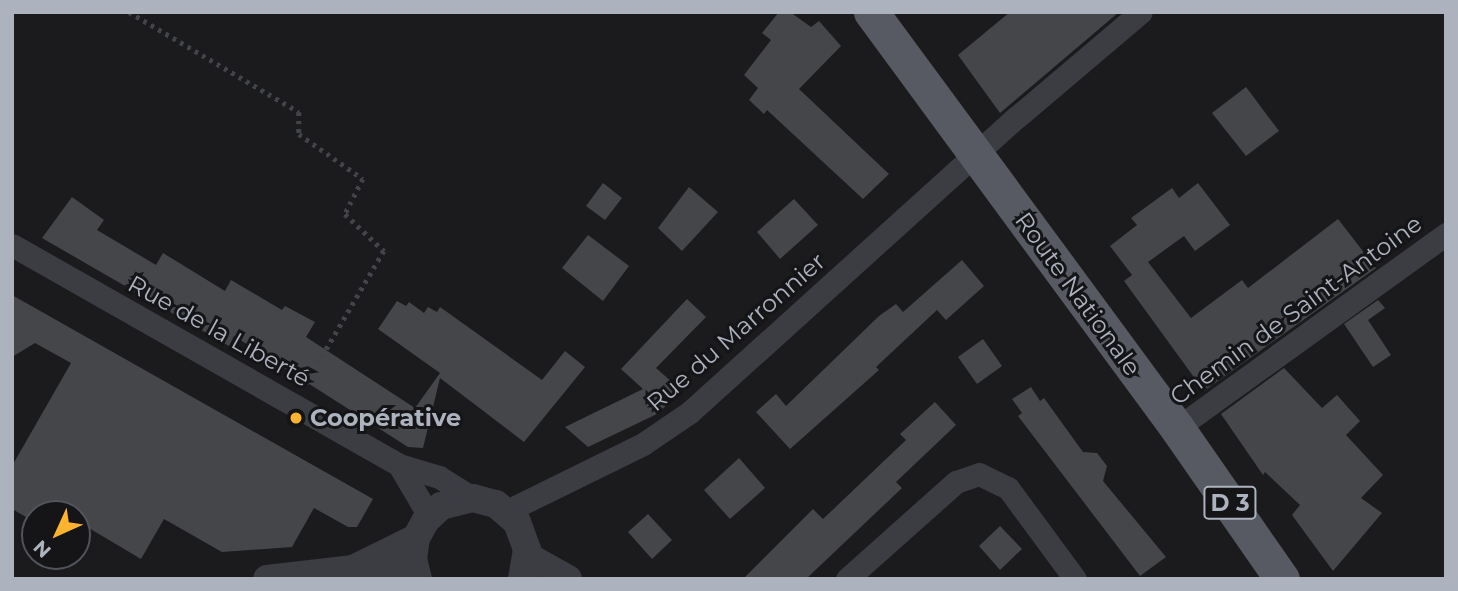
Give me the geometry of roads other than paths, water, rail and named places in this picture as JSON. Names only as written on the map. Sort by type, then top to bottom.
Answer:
[{"type":"main road","name":"Route Nationale","points":[[871,12],[1177,428],[1282,579]]},
{"type":"street","name":"Rue du Marronnier","points":[[507,511],[643,444],[690,412],[1141,12]]},
{"type":"street","name":"Chemin de Saint-Antoine","points":[[1177,428],[1446,234]]},
{"type":"street","name":"Rue de la Liberté","points":[[12,245],[399,465],[439,477],[473,498]]},
{"type":"street","name":"Rue de la Liberté","points":[[399,465],[423,527]]},
{"type":"street","points":[[847,579],[956,482],[978,474],[1008,488],[1075,579]]},
{"type":"street","points":[[353,569],[423,527],[441,506],[473,498],[507,511],[524,535],[525,567],[568,579]]},
{"type":"street","points":[[267,579],[353,569],[417,579],[413,559],[423,527]]},
{"type":"place","name":"Coopérative","points":[[296,418]]}]
